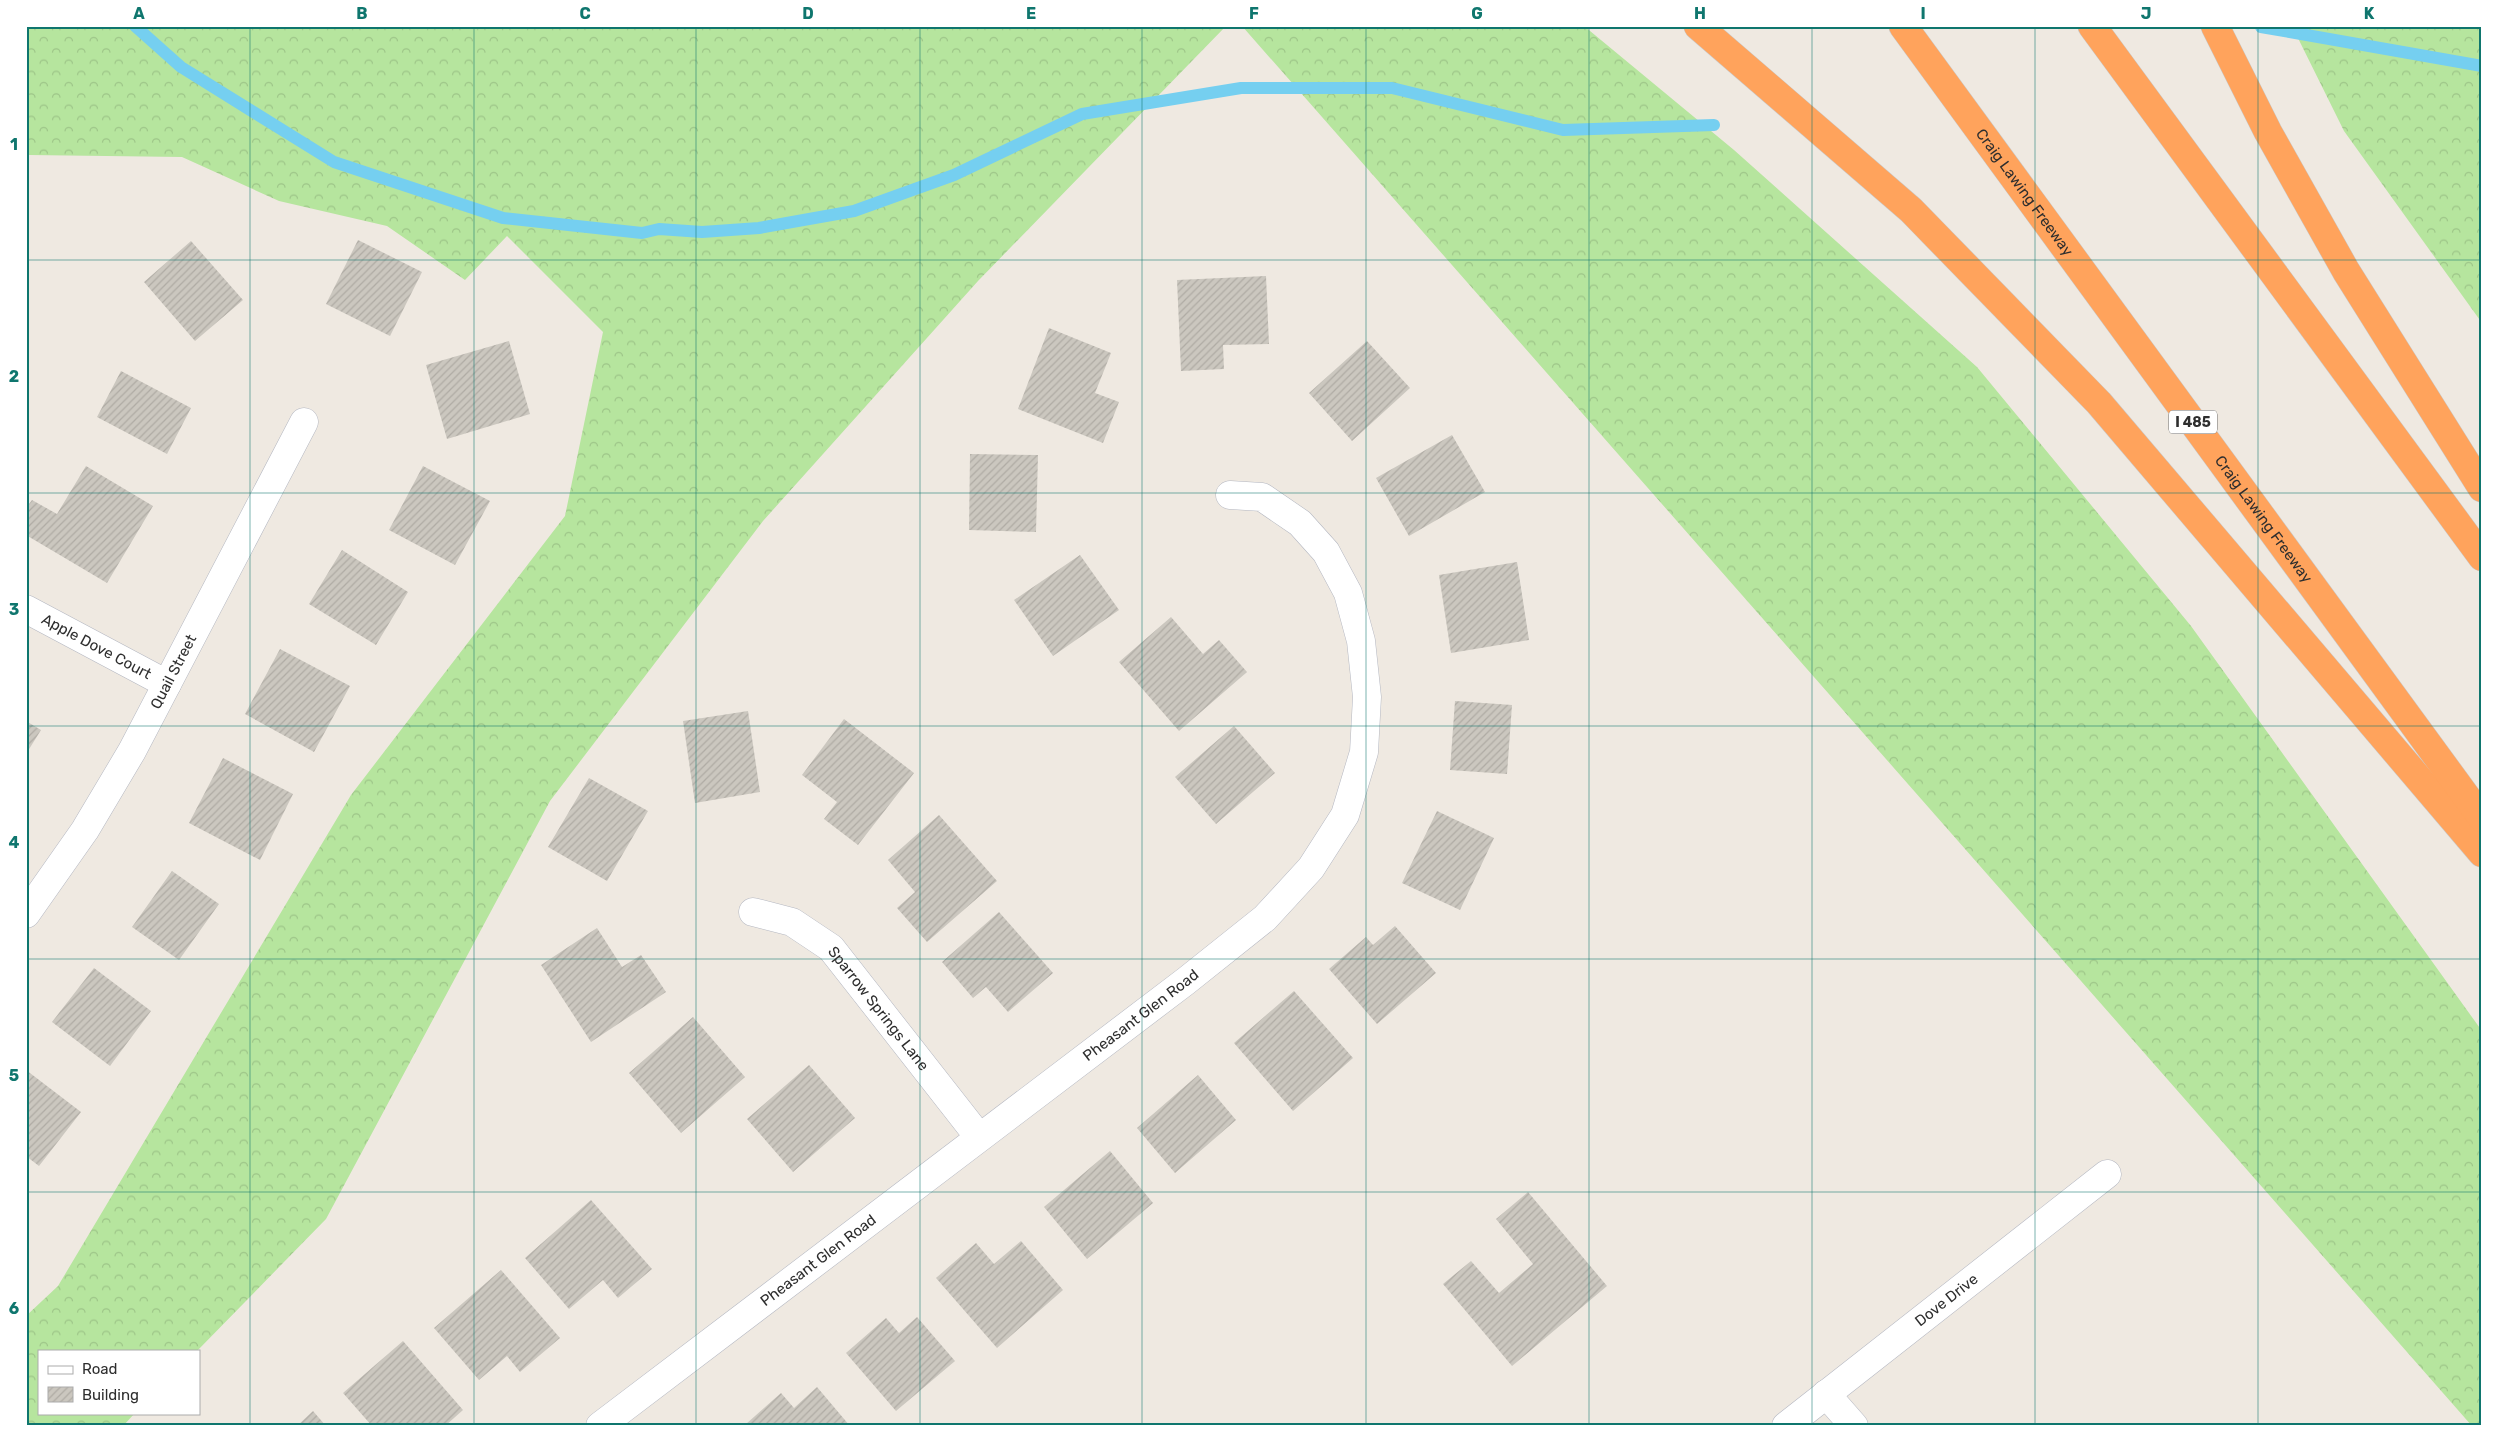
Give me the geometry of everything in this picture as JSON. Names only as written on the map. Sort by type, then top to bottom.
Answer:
[{"type":"highway","points":[[1698,26],[1911,210],[2100,403],[2482,853]]},
{"type":"highway","name":"Craig Lawing Freeway","points":[[1904,26],[2482,818]]},
{"type":"highway","points":[[2092,26],[2482,557]]},
{"type":"highway","points":[[2215,26],[2268,132],[2346,271],[2482,488]]},
{"type":"street","name":"Quail Street","points":[[26,914],[85,830],[132,751],[304,422]]},
{"type":"street","name":"Pheasant Glen Road","points":[[600,1426],[1186,981],[1265,918],[1311,868],[1345,815],[1364,752],[1367,697],[1361,641],[1348,593],[1326,552],[1300,522],[1262,497],[1230,495]]},
{"type":"street","name":"Apple Dove Court","points":[[26,609],[167,684]]},
{"type":"street","name":"Sparrow Springs Lane","points":[[753,912],[792,922],[831,948],[979,1137]]},
{"type":"street","name":"Dove Drive","points":[[1786,1426],[2107,1174]]},
{"type":"street","points":[[1826,1394],[1854,1426]]},
{"type":"green space","points":[[26,26],[1226,26],[978,281],[763,521],[550,801],[326,1219],[198,1350],[38,1350],[38,1414],[134,1414],[123,1426],[26,1426],[26,1316],[58,1286],[351,795],[565,516],[603,332],[507,236],[465,280],[387,226],[279,201],[182,157],[29,155],[26,151]]},
{"type":"green space","points":[[1242,26],[1584,26],[1734,150],[1977,367],[2191,626],[2482,1031],[2482,1426],[2472,1426]]},
{"type":"green space","points":[[2292,26],[2482,26],[2482,323],[2344,131]]},
{"type":"building","points":[[358,240],[422,272],[390,336],[326,304]]},
{"type":"building","points":[[191,241],[243,300],[195,341],[144,282]]},
{"type":"building","points":[[1266,276],[1269,344],[1223,345],[1224,369],[1181,371],[1177,280]]},
{"type":"building","points":[[1049,328],[1111,353],[1095,393],[1119,402],[1103,443],[1018,409]]},
{"type":"building","points":[[509,341],[530,414],[447,439],[426,365]]},
{"type":"building","points":[[1367,341],[1410,388],[1352,441],[1309,393]]},
{"type":"building","points":[[121,371],[191,408],[167,454],[97,417]]},
{"type":"building","points":[[1452,435],[1485,492],[1409,536],[1376,478]]},
{"type":"building","points":[[970,454],[1038,455],[1036,532],[969,530]]},
{"type":"building","points":[[86,466],[153,506],[107,583],[26,535],[26,508],[32,500],[57,514]]},
{"type":"building","points":[[423,466],[490,501],[455,565],[389,530]]},
{"type":"building","points":[[342,550],[408,592],[376,645],[309,604]]},
{"type":"building","points":[[1080,555],[1119,610],[1053,656],[1014,600]]},
{"type":"building","points":[[1517,562],[1529,640],[1451,653],[1439,575]]},
{"type":"building","points":[[1171,617],[1203,654],[1219,640],[1247,672],[1179,731],[1119,662]]},
{"type":"building","points":[[280,649],[350,686],[314,752],[245,714]]},
{"type":"building","points":[[1455,701],[1512,705],[1507,774],[1450,770]]},
{"type":"building","points":[[748,711],[760,792],[695,803],[683,721]]},
{"type":"building","points":[[844,719],[914,773],[858,845],[824,819],[837,802],[802,775]]},
{"type":"building","points":[[26,721],[41,730],[26,754]]},
{"type":"building","points":[[1234,726],[1275,773],[1216,824],[1175,777]]},
{"type":"building","points":[[223,758],[293,794],[260,860],[189,823]]},
{"type":"building","points":[[589,778],[648,811],[607,881],[548,847]]},
{"type":"building","points":[[1437,811],[1494,838],[1460,910],[1402,883]]},
{"type":"building","points":[[939,815],[997,881],[927,942],[897,908],[915,892],[888,860]]},
{"type":"building","points":[[172,871],[219,904],[179,960],[132,927]]},
{"type":"building","points":[[999,912],[1053,973],[1008,1012],[986,987],[973,998],[942,962]]},
{"type":"building","points":[[1395,926],[1436,973],[1377,1024],[1329,969],[1366,937],[1373,945]]},
{"type":"building","points":[[597,928],[622,967],[641,955],[666,992],[591,1042],[541,965]]},
{"type":"building","points":[[94,968],[151,1011],[110,1066],[52,1022]]},
{"type":"building","points":[[1294,991],[1353,1058],[1293,1111],[1234,1043]]},
{"type":"building","points":[[693,1017],[745,1077],[681,1133],[629,1073]]},
{"type":"building","points":[[809,1065],[855,1118],[793,1172],[747,1119]]},
{"type":"building","points":[[26,1070],[81,1112],[39,1166],[26,1156]]},
{"type":"building","points":[[1198,1075],[1236,1120],[1175,1173],[1137,1128]]},
{"type":"building","points":[[1110,1151],[1153,1203],[1087,1259],[1044,1207]]},
{"type":"building","points":[[1528,1192],[1607,1286],[1512,1366],[1443,1284],[1471,1261],[1499,1293],[1533,1264],[1496,1219]]},
{"type":"building","points":[[591,1200],[652,1269],[618,1298],[603,1280],[569,1309],[525,1258]]},
{"type":"building","points":[[1021,1241],[1063,1290],[997,1348],[936,1278],[976,1243],[994,1264]]},
{"type":"building","points":[[501,1270],[560,1338],[520,1372],[507,1356],[479,1380],[434,1328]]},
{"type":"building","points":[[917,1317],[955,1361],[896,1411],[846,1353],[886,1318],[899,1333]]},
{"type":"building","points":[[403,1341],[463,1410],[445,1426],[372,1426],[343,1393]]},
{"type":"building","points":[[817,1387],[850,1426],[747,1426],[746,1424],[781,1393],[794,1408]]},
{"type":"building","points":[[313,1411],[326,1426],[297,1426]]},
{"type":"waterway","points":[[135,26],[181,67],[334,162],[503,218],[642,233],[659,229],[702,232],[759,228],[854,211],[954,175],[1082,114],[1241,88],[1392,88],[1563,130],[1714,125]]},
{"type":"waterway","points":[[2261,27],[2482,66]]}]
